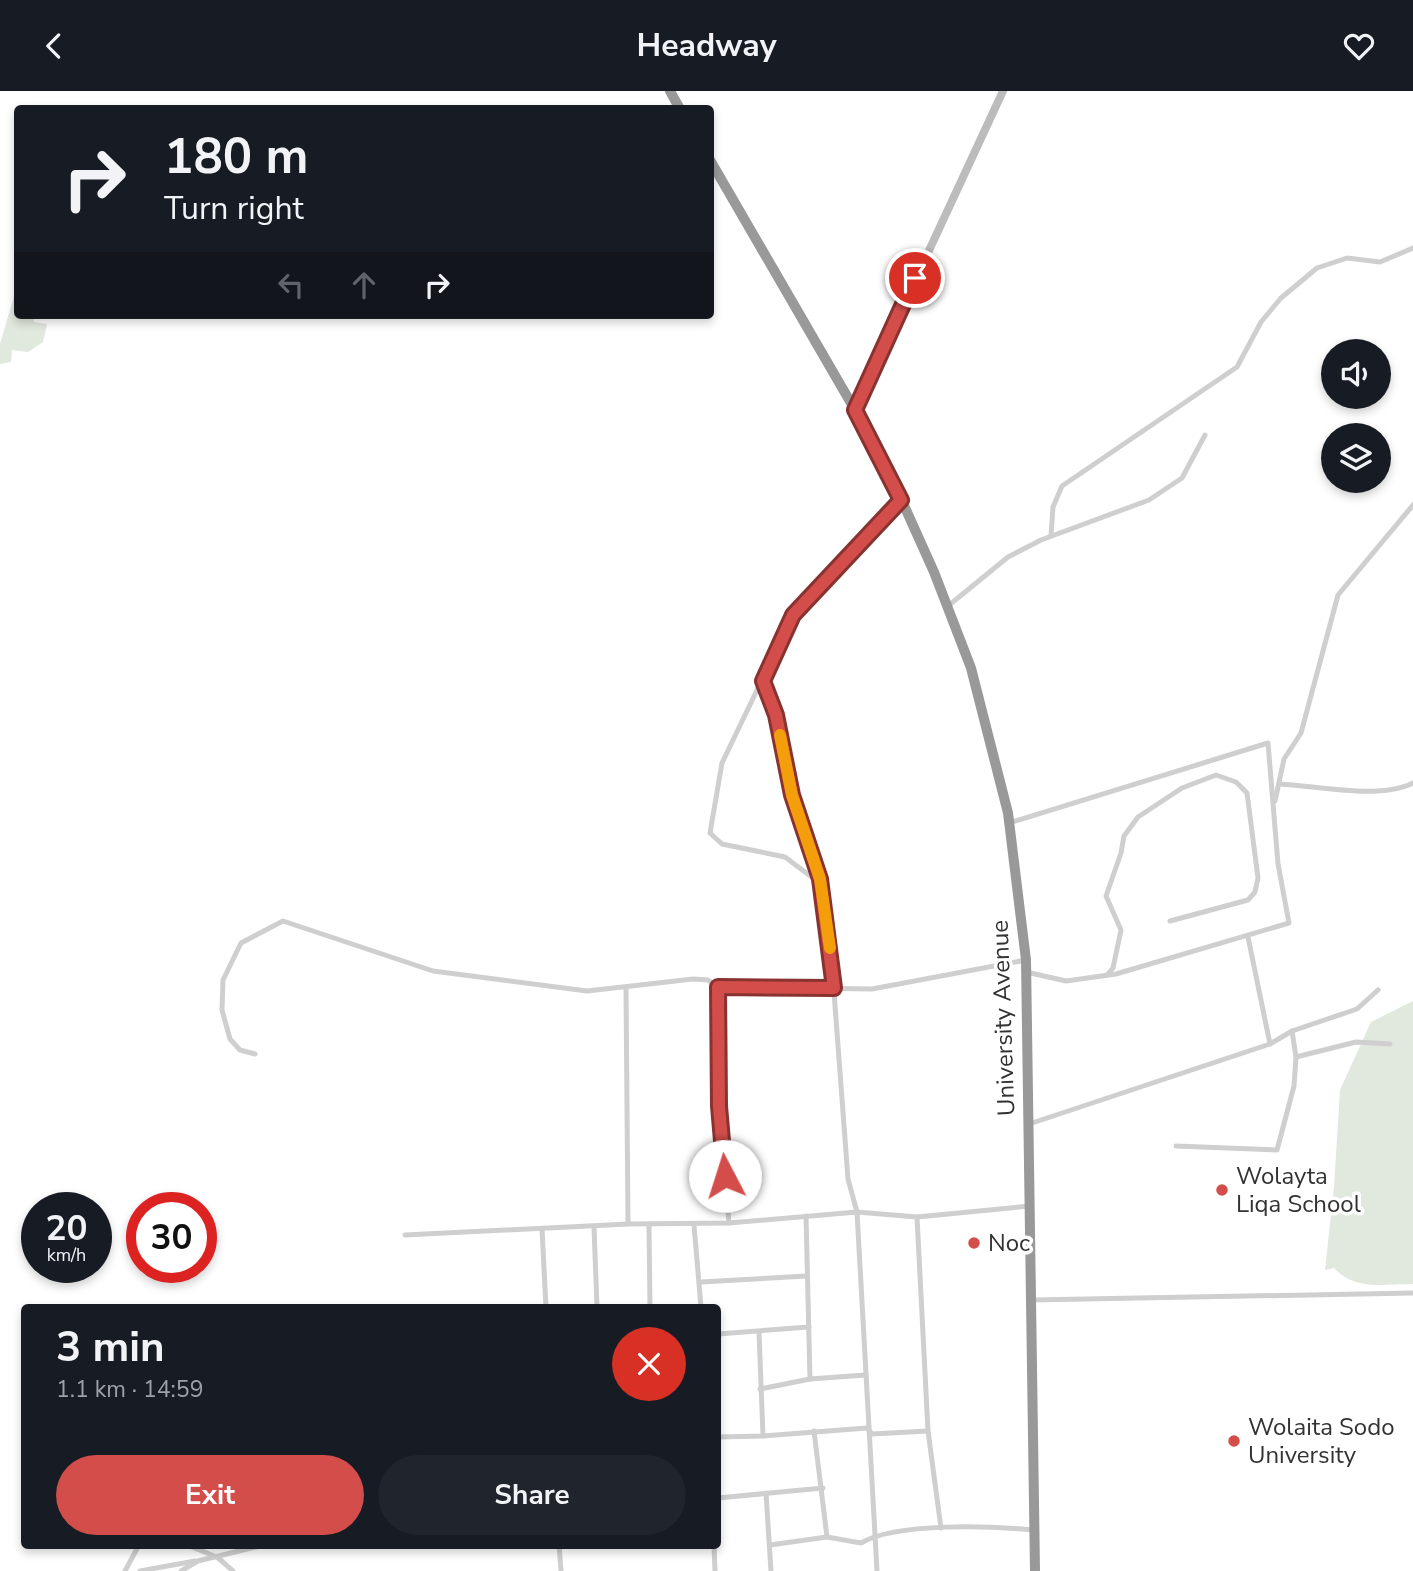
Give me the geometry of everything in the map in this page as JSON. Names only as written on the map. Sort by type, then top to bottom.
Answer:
[{"type":"highway","name":"University Avenue","points":[[714,167],[855,410],[901,500],[971,669],[1009,823],[1026,960],[1035,1571]]},
{"type":"street","points":[[855,410],[1003,91]]},
{"type":"street","points":[[1051,536],[1053,507],[1062,486],[1237,367],[1261,322],[1281,298],[1317,268],[1347,258],[1380,262],[1413,248]]},
{"type":"street","points":[[947,606],[1008,557],[1051,536],[1149,501],[1182,478],[1205,435]]},
{"type":"street","points":[[821,884],[785,857],[722,844],[710,834],[722,763],[793,615],[901,500]]},
{"type":"street","points":[[1273,808],[1284,759],[1301,733],[1338,595],[1413,505]]},
{"type":"street","points":[[763,681],[776,715],[792,795],[821,884],[834,988],[848,1179],[857,1212],[877,1571]]},
{"type":"street","points":[[1009,823],[1268,743],[1278,864],[1289,923],[1248,937],[1108,974],[1066,981],[1046,974],[1026,972]]},
{"type":"street","points":[[1108,974],[1113,968],[1121,930],[1106,896],[1124,836],[1138,817],[1182,788],[1216,775],[1236,782],[1247,793],[1252,817],[1257,867],[1255,892],[1248,900],[1170,921]]},
{"type":"street","points":[[1280,784],[1373,791],[1404,787],[1413,783]]},
{"type":"street","points":[[255,1054],[240,1050],[230,1039],[222,1010],[223,980],[241,943],[282,921],[433,971],[587,991],[626,989],[693,979],[708,980],[718,987],[872,989],[1026,960]]},
{"type":"street","points":[[1248,937],[1270,1044]]},
{"type":"street","points":[[718,987],[719,1106],[729,1223]]},
{"type":"street","points":[[626,989],[628,1224]]},
{"type":"street","points":[[1028,1125],[1270,1044],[1292,1031],[1357,1009],[1378,990]]},
{"type":"street","points":[[1176,1146],[1277,1150],[1294,1086],[1296,1057],[1292,1031]]},
{"type":"street","points":[[1296,1057],[1356,1042],[1390,1044]]},
{"type":"street","points":[[405,1235],[628,1224],[694,1225],[857,1212],[917,1217],[1030,1206]]},
{"type":"street","points":[[806,1216],[810,1379]]},
{"type":"street","points":[[917,1217],[928,1431],[941,1528]]},
{"type":"street","points":[[694,1225],[701,1304]]},
{"type":"street","points":[[649,1226],[650,1304]]},
{"type":"street","points":[[594,1227],[597,1304]]},
{"type":"street","points":[[542,1229],[546,1304]]},
{"type":"street","points":[[701,1282],[806,1276]]},
{"type":"street","points":[[1032,1300],[1413,1293]]},
{"type":"street","points":[[721,1334],[809,1327]]},
{"type":"street","points":[[759,1332],[763,1436]]},
{"type":"street","points":[[760,1389],[810,1379],[866,1375]]},
{"type":"street","points":[[867,1428],[872,1434],[928,1431]]},
{"type":"street","points":[[721,1437],[867,1428]]},
{"type":"street","points":[[814,1431],[827,1537]]},
{"type":"street","points":[[721,1498],[822,1488]]},
{"type":"street","points":[[765,1493],[771,1571]]},
{"type":"street","points":[[770,1545],[827,1537],[861,1543],[873,1536],[941,1528],[991,1526],[1034,1529]]},
{"type":"street","points":[[125,1571],[137,1549]]},
{"type":"street","points":[[197,1549],[217,1557],[233,1571]]},
{"type":"street","points":[[140,1571],[248,1549]]},
{"type":"street","points":[[559,1549],[561,1571]]},
{"type":"street","points":[[714,1549],[715,1571]]},
{"type":"street","points":[[181,1571],[198,1561]]},
{"type":"shaded area","points":[[14,296],[14,319],[34,319],[34,322],[47,324],[43,342],[28,352],[12,350],[11,362],[0,364],[0,344]]},
{"type":"shaded area","points":[[1413,1001],[1413,1284],[1371,1285],[1351,1280],[1334,1268],[1325,1270],[1340,1090],[1371,1022]]},
{"type":"slow traffic","points":[[780,735],[792,795],[820,879],[830,948]]},
{"type":"place","name":"Wolayta Liqa School","points":[[1222,1190]]},
{"type":"place","name":"Noc","points":[[974,1243]]},
{"type":"place","name":"Wolaita Sodo University","points":[[1234,1441]]},
{"type":"route","points":[[725,1176],[719,1106],[718,987],[834,988],[820,879],[792,795],[776,715],[763,681],[793,615],[901,500],[855,410],[915,278]]}]
